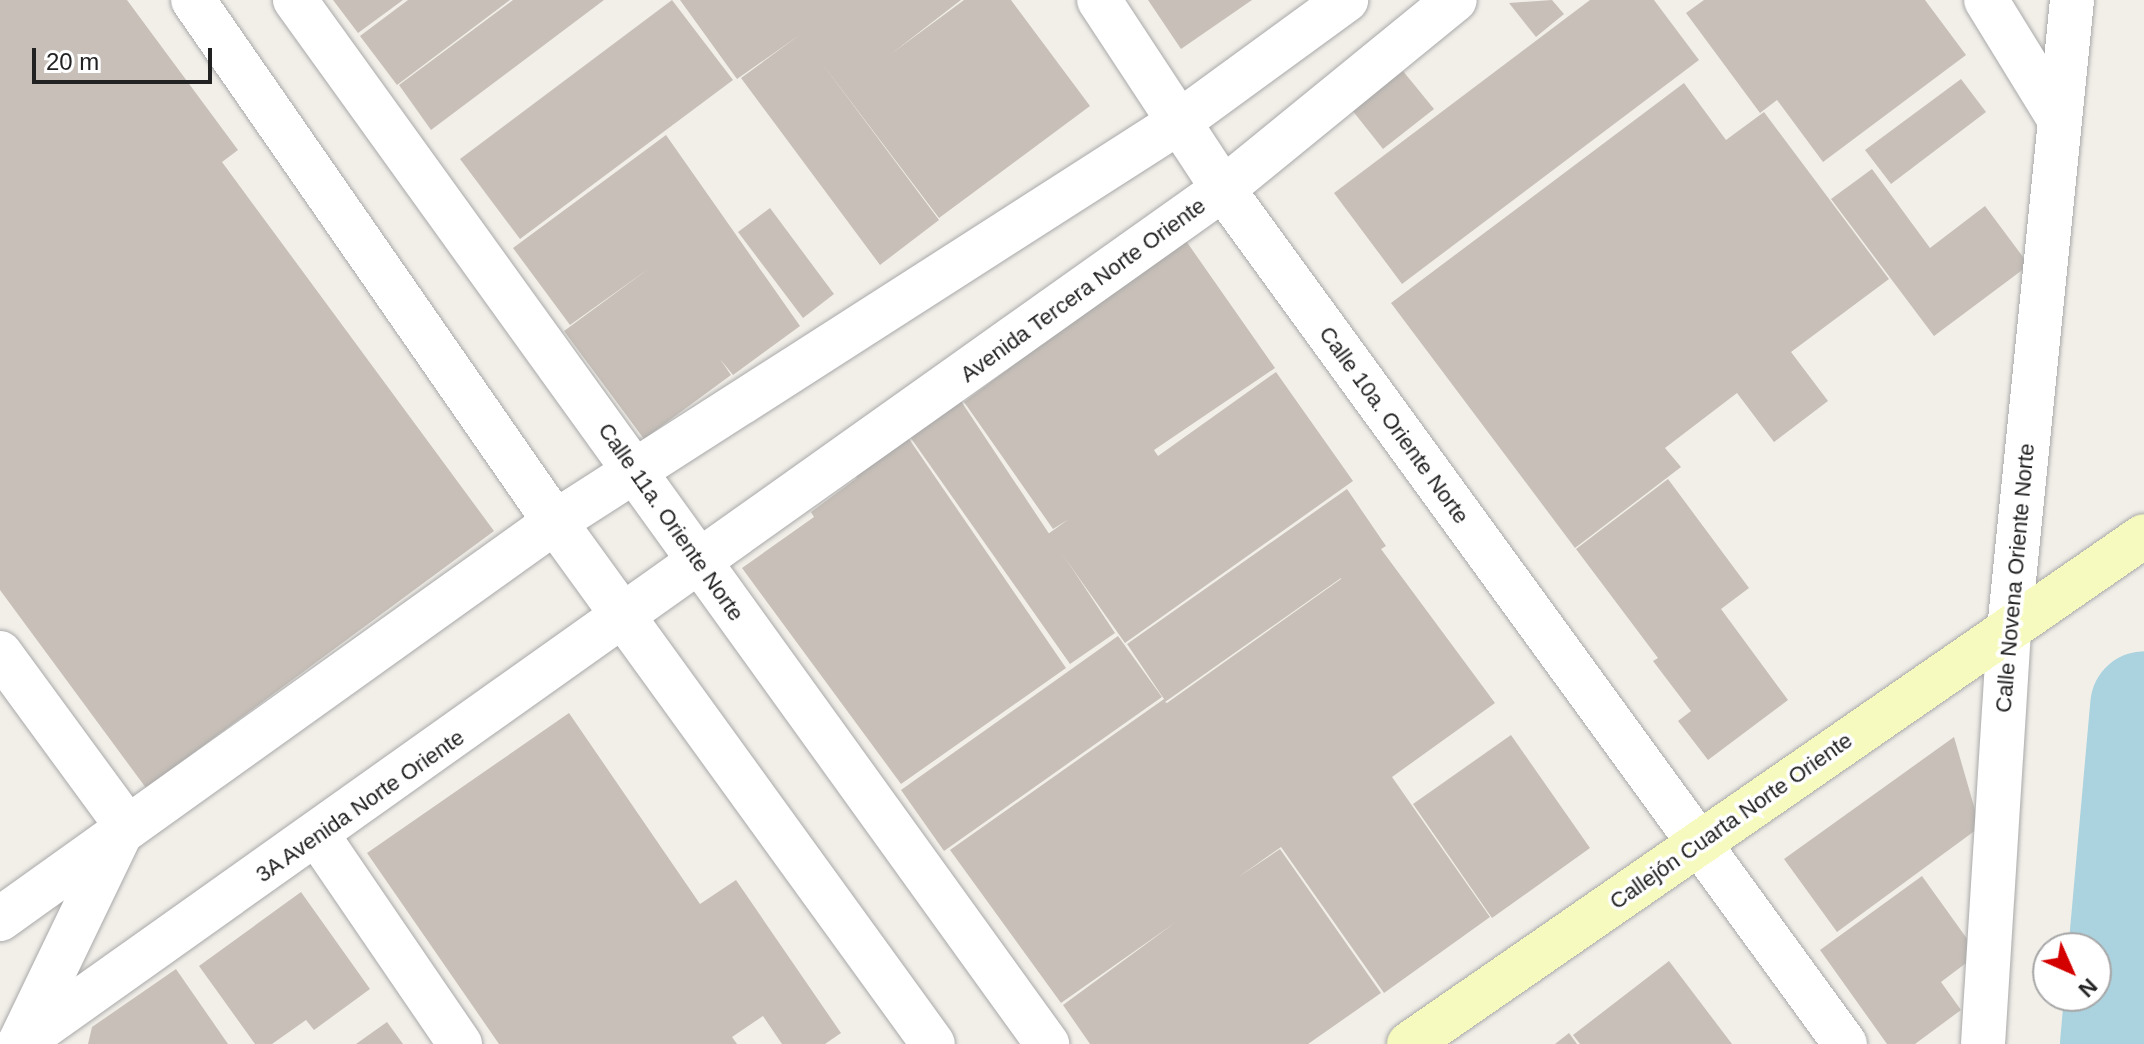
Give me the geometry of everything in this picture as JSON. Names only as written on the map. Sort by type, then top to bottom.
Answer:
[{"type":"street","points":[[193,0],[555,522],[933,1044]]},
{"type":"street","name":"Calle 11a. Oriente Norte","points":[[295,0],[1047,1044]]},
{"type":"street","name":"Calle 10a. Oriente Norte","points":[[1099,0],[1223,189],[1845,1044]]},
{"type":"street","points":[[0,919],[125,824],[634,468],[1179,122],[1346,0]]},
{"type":"street","name":"Avenida Tercera Norte Oriente","points":[[700,566],[1223,189],[1455,0]]},
{"type":"street","points":[[1986,0],[2056,114]]},
{"type":"street","name":"Calle Novena Oriente Norte","points":[[1983,1044],[2009,630],[2056,114],[2072,0]]},
{"type":"street","name":"Callejón Cuarta Norte Oriente","points":[[1409,1044],[2144,536]]},
{"type":"street","name":"3A Avenida Norte Oriente","points":[[19,1044],[700,566]]},
{"type":"street","points":[[0,653],[125,824]]},
{"type":"street","points":[[19,1044],[125,824]]},
{"type":"street","points":[[318,836],[460,1044]]},
{"type":"building","points":[[0,0],[127,0],[238,150],[222,162],[494,531],[146,788],[0,590]]},
{"type":"building","points":[[333,0],[403,0],[358,33]]},
{"type":"building","points":[[408,0],[510,0],[397,85],[360,36]]},
{"type":"building","points":[[513,0],[604,0],[431,130],[399,85]]},
{"type":"building","points":[[672,0],[733,80],[520,239],[460,159]]},
{"type":"building","points":[[680,0],[961,0],[891,54],[964,0],[1011,0],[1090,106],[939,218],[821,62],[939,220],[880,265],[741,78],[801,34],[737,79]]},
{"type":"building","points":[[1148,0],[1252,0],[1181,49]]},
{"type":"building","points":[[1552,0],[1564,14],[1536,37],[1509,3]]},
{"type":"building","points":[[1590,0],[1654,0],[1699,60],[1402,284],[1334,193]]},
{"type":"building","points":[[1704,0],[1925,0],[1966,55],[1823,162],[1777,100],[1760,113],[1686,13]]},
{"type":"building","points":[[1403,71],[1434,109],[1383,149],[1352,110]]},
{"type":"building","points":[[1961,79],[1986,112],[1891,184],[1865,150]]},
{"type":"building","points":[[1684,83],[1726,140],[1764,112],[1889,279],[1791,352],[1828,401],[1774,442],[1737,393],[1665,448],[1681,467],[1575,548],[1391,303]]},
{"type":"building","points":[[666,135],[800,326],[733,375],[720,359],[731,375],[644,439],[564,331],[651,267],[570,325],[513,248]]},
{"type":"building","points":[[1872,169],[1930,248],[1985,206],[2029,265],[1934,336],[1831,199]]},
{"type":"building","points":[[770,208],[834,294],[803,318],[738,232]]},
{"type":"building","points":[[1184,238],[1275,368],[1154,450],[1158,456],[1276,372],[1353,481],[1125,643],[1048,534],[1069,519],[1053,529],[964,402]]},
{"type":"building","points":[[959,398],[1115,633],[1070,664],[908,434]]},
{"type":"building","points":[[905,433],[1066,668],[901,784],[742,568],[814,517],[811,512],[857,478],[852,470]]},
{"type":"building","points":[[1668,479],[1749,588],[1721,609],[1788,700],[1708,760],[1678,721],[1691,711],[1653,661],[1658,658],[1576,549]]},
{"type":"building","points":[[1347,489],[1386,546],[1381,549],[1495,703],[1392,777],[1490,917],[1384,993],[1281,847],[1237,878],[1280,849],[1381,993],[1308,1044],[1090,1044],[1063,1005],[1176,922],[1061,1003],[950,850],[1164,699],[1127,644]],"holes":[[[1341,578],[1167,703],[1165,702]]]},
{"type":"building","points":[[1118,636],[1162,697],[944,851],[901,790]]},
{"type":"building","points":[[569,713],[700,904],[736,880],[841,1033],[825,1044],[782,1044],[763,1016],[732,1037],[737,1044],[499,1044],[367,853]]},
{"type":"building","points":[[1511,735],[1590,848],[1492,918],[1413,804]]},
{"type":"building","points":[[1954,737],[1980,827],[1837,932],[1784,859]]},
{"type":"building","points":[[1922,876],[1978,954],[1941,982],[1961,1010],[1915,1044],[1887,1044],[1820,950]]},
{"type":"building","points":[[301,892],[370,989],[314,1030],[306,1020],[272,1044],[255,1044],[199,966]]},
{"type":"building","points":[[1669,961],[1732,1044],[1580,1044],[1573,1035]]},
{"type":"building","points":[[176,969],[228,1044],[88,1044],[92,1027]]},
{"type":"building","points":[[387,1022],[403,1044],[356,1044]]},
{"type":"building","points":[[1569,1033],[1577,1044],[1555,1044]]},
{"type":"waterway","points":[[2114,1044],[2144,705]]}]
